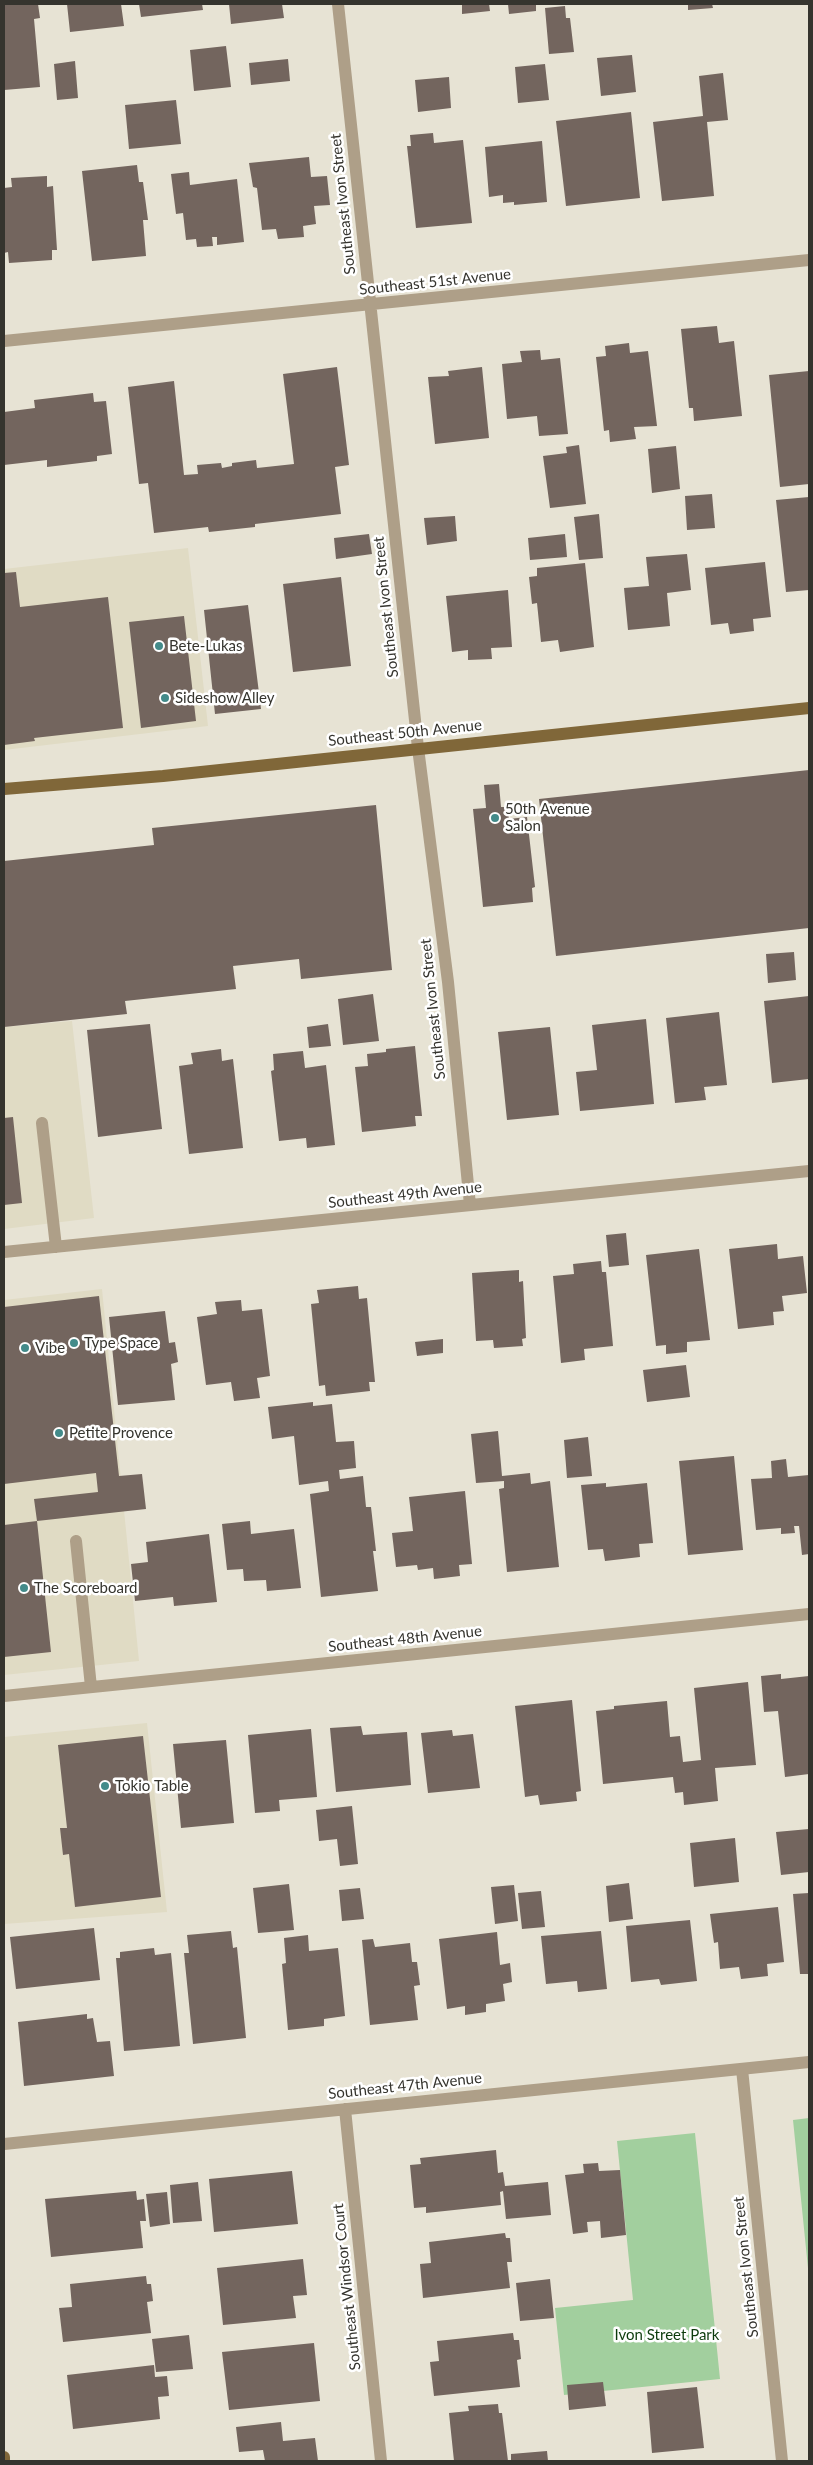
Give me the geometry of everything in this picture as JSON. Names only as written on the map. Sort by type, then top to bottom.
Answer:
[{"type":"main road","name":"Southeast 50th Avenue","points":[[4,789],[163,776],[809,708]]},
{"type":"street","name":"Southeast Ivon Street","points":[[338,4],[418,748],[448,982],[470,1205]]},
{"type":"street","name":"Southeast 51st Avenue","points":[[4,341],[370,306],[809,260]]},
{"type":"street","points":[[42,1123],[56,1247]]},
{"type":"street","name":"Southeast 49th Avenue","points":[[4,1252],[809,1171]]},
{"type":"street","points":[[76,1541],[90,1687]]},
{"type":"street","name":"Southeast 48th Avenue","points":[[4,1696],[809,1614]]},
{"type":"street","name":"Southeast 47th Avenue","points":[[4,2144],[809,2062]]},
{"type":"street","name":"Southeast Ivon Street","points":[[742,2068],[782,2461]]},
{"type":"street","name":"Southeast Windsor Court","points":[[345,2108],[382,2461]]},
{"type":"shaded area","points":[[188,548],[208,726],[4,750],[4,569]]},
{"type":"shaded area","points":[[72,1021],[94,1218],[4,1229],[4,1027]]},
{"type":"shaded area","points":[[102,1289],[139,1661],[4,1675],[4,1300]]},
{"type":"shaded area","points":[[147,1723],[167,1912],[4,1924],[4,1737]]},
{"type":"green space","points":[[809,2118],[809,2278],[793,2120]]},
{"type":"green space","name":"Ivon Street Park","points":[[695,2133],[720,2379],[564,2395],[555,2308],[633,2300],[617,2141]]},
{"type":"building","points":[[4,4],[38,4],[40,18],[34,19],[40,87],[4,90]]},
{"type":"building","points":[[67,4],[121,4],[124,26],[70,32]]},
{"type":"building","points":[[139,4],[202,4],[203,10],[141,17]]},
{"type":"building","points":[[229,4],[282,4],[284,18],[231,24]]},
{"type":"building","points":[[462,4],[489,4],[490,11],[462,14]]},
{"type":"building","points":[[508,4],[536,4],[536,11],[509,14]]},
{"type":"building","points":[[688,4],[712,4],[713,8],[688,10]]},
{"type":"building","points":[[565,6],[566,18],[570,18],[574,52],[549,54],[545,8]]},
{"type":"building","points":[[226,46],[231,87],[194,91],[190,50]]},
{"type":"building","points":[[632,55],[636,92],[601,96],[597,58]]},
{"type":"building","points":[[288,59],[290,81],[251,85],[249,63]]},
{"type":"building","points":[[75,61],[78,98],[57,100],[54,64]]},
{"type":"building","points":[[545,64],[549,100],[518,103],[515,67]]},
{"type":"building","points":[[723,73],[728,120],[707,122],[714,196],[662,201],[653,122],[703,116],[699,76]]},
{"type":"building","points":[[449,77],[451,108],[418,112],[415,80]]},
{"type":"building","points":[[176,100],[181,144],[129,149],[125,105]]},
{"type":"building","points":[[631,112],[640,198],[566,206],[556,121]]},
{"type":"building","points":[[433,133],[434,143],[463,140],[472,223],[416,228],[407,146],[411,146],[410,135]]},
{"type":"building","points":[[542,141],[547,202],[514,205],[514,202],[503,203],[503,195],[489,197],[485,147]]},
{"type":"building","points":[[309,157],[311,177],[327,176],[330,205],[314,206],[316,224],[303,226],[304,237],[278,239],[276,229],[262,230],[257,188],[253,187],[249,163]]},
{"type":"building","points":[[137,165],[139,182],[143,182],[148,220],[143,220],[146,256],[92,261],[82,171]]},
{"type":"building","points":[[189,172],[190,185],[237,179],[244,242],[217,245],[217,237],[212,237],[213,246],[197,247],[196,239],[186,240],[183,213],[176,214],[171,174]]},
{"type":"building","points":[[47,176],[47,187],[53,186],[57,250],[52,250],[52,260],[9,263],[8,252],[4,253],[4,188],[12,187],[11,178]]},
{"type":"building","points":[[717,326],[719,343],[734,341],[742,416],[694,421],[693,408],[689,408],[681,329]]},
{"type":"building","points":[[629,343],[630,353],[648,351],[657,426],[634,427],[636,439],[610,442],[609,430],[604,431],[596,357],[606,356],[605,346]]},
{"type":"building","points":[[540,350],[541,360],[560,358],[568,434],[539,436],[537,416],[507,419],[502,364],[522,362],[520,351]]},
{"type":"building","points":[[337,367],[349,465],[335,467],[341,514],[255,524],[255,527],[209,532],[208,527],[154,533],[148,483],[139,484],[128,387],[174,381],[184,475],[198,474],[197,465],[221,463],[222,468],[232,466],[232,463],[256,460],[257,468],[294,464],[283,374]]},
{"type":"building","points":[[482,367],[489,438],[435,444],[428,377],[449,376],[448,371]]},
{"type":"building","points":[[809,371],[809,484],[780,487],[769,375]]},
{"type":"building","points":[[93,393],[94,402],[106,401],[112,454],[97,456],[97,461],[47,467],[47,460],[4,465],[4,412],[35,408],[34,400]]},
{"type":"building","points":[[579,445],[586,504],[550,508],[543,456],[567,453],[566,447]]},
{"type":"building","points":[[676,446],[680,489],[652,493],[648,449]]},
{"type":"building","points":[[712,494],[715,528],[687,530],[685,496]]},
{"type":"building","points":[[809,497],[809,590],[786,592],[776,500]]},
{"type":"building","points":[[599,514],[603,558],[579,560],[574,517]]},
{"type":"building","points":[[455,516],[457,541],[427,545],[424,518]]},
{"type":"building","points":[[369,534],[372,554],[336,559],[334,538]]},
{"type":"building","points":[[565,534],[567,557],[530,560],[528,538]]},
{"type":"building","points":[[687,554],[691,590],[667,593],[670,626],[628,630],[624,588],[649,586],[646,557]]},
{"type":"building","points":[[765,562],[771,617],[753,619],[754,631],[730,634],[728,623],[711,625],[705,568]]},
{"type":"building","points":[[585,563],[594,647],[560,652],[558,640],[541,642],[537,603],[532,604],[529,577],[537,576],[537,568]]},
{"type":"building","points":[[16,572],[20,607],[108,597],[123,728],[34,738],[35,741],[4,745],[4,573]]},
{"type":"building","points":[[341,577],[351,666],[293,672],[283,584]]},
{"type":"building","points":[[508,590],[512,647],[491,648],[492,659],[468,660],[468,650],[452,652],[446,596]]},
{"type":"building","points":[[248,605],[261,709],[215,714],[204,610]]},
{"type":"building","points":[[184,616],[196,721],[141,728],[129,622]]},
{"type":"building","points":[[809,770],[809,928],[556,956],[539,799]]},
{"type":"building","points":[[499,784],[501,807],[508,807],[509,819],[527,817],[535,887],[532,888],[533,902],[483,907],[473,809],[486,808],[484,785]]},
{"type":"building","points":[[376,805],[392,970],[301,979],[299,959],[233,966],[236,989],[125,1001],[127,1014],[4,1027],[4,861],[154,845],[152,828]]},
{"type":"building","points":[[794,952],[796,980],[768,983],[766,954]]},
{"type":"building","points":[[373,994],[379,1041],[343,1045],[338,999]]},
{"type":"building","points":[[809,996],[809,1079],[772,1083],[764,1001]]},
{"type":"building","points":[[719,1012],[727,1085],[704,1087],[706,1100],[675,1103],[666,1018]]},
{"type":"building","points":[[646,1019],[654,1104],[580,1111],[576,1072],[597,1070],[592,1025]]},
{"type":"building","points":[[150,1024],[162,1129],[98,1137],[87,1030]]},
{"type":"building","points":[[328,1024],[331,1046],[309,1048],[307,1027]]},
{"type":"building","points":[[550,1027],[559,1115],[507,1120],[498,1032]]},
{"type":"building","points":[[415,1046],[422,1116],[415,1116],[416,1126],[362,1132],[355,1067],[368,1066],[367,1054],[386,1052],[386,1049]]},
{"type":"building","points":[[221,1049],[222,1061],[233,1059],[243,1148],[189,1154],[179,1066],[193,1064],[191,1053]]},
{"type":"building","points":[[303,1051],[305,1068],[326,1065],[335,1145],[307,1148],[306,1138],[279,1141],[271,1071],[274,1070],[273,1054]]},
{"type":"building","points":[[13,1117],[22,1203],[4,1205],[4,1118]]},
{"type":"building","points":[[626,1233],[629,1265],[609,1267],[606,1235]]},
{"type":"building","points":[[777,1244],[778,1259],[803,1256],[807,1293],[782,1296],[784,1311],[773,1312],[774,1325],[738,1329],[729,1249]]},
{"type":"building","points":[[699,1249],[710,1340],[687,1342],[687,1352],[666,1354],[666,1345],[656,1346],[646,1255]]},
{"type":"building","points":[[601,1261],[602,1272],[606,1272],[613,1346],[584,1349],[585,1360],[561,1363],[553,1276],[574,1274],[573,1264]]},
{"type":"building","points":[[519,1270],[519,1282],[523,1281],[526,1338],[522,1339],[523,1346],[494,1348],[493,1340],[476,1341],[472,1273]]},
{"type":"building","points":[[358,1286],[359,1299],[367,1298],[375,1382],[369,1382],[370,1391],[326,1396],[325,1385],[319,1386],[311,1304],[319,1303],[317,1290]]},
{"type":"building","points":[[99,1296],[119,1476],[142,1474],[146,1509],[37,1521],[34,1499],[98,1492],[96,1473],[4,1484],[4,1307]]},
{"type":"building","points":[[241,1300],[242,1311],[262,1309],[270,1376],[257,1378],[260,1398],[234,1401],[231,1382],[206,1385],[197,1317],[217,1314],[215,1302]]},
{"type":"building","points":[[165,1311],[169,1343],[175,1342],[178,1362],[171,1364],[175,1400],[118,1405],[109,1317]]},
{"type":"building","points":[[443,1339],[443,1353],[417,1356],[415,1342]]},
{"type":"building","points":[[686,1365],[690,1397],[647,1402],[643,1370]]},
{"type":"building","points":[[313,1402],[313,1406],[332,1404],[336,1442],[354,1441],[356,1468],[339,1470],[340,1479],[363,1476],[366,1507],[371,1507],[376,1551],[373,1551],[378,1591],[321,1597],[310,1494],[329,1491],[328,1481],[299,1485],[294,1436],[272,1439],[268,1407]]},
{"type":"building","points":[[498,1431],[502,1476],[530,1473],[531,1484],[550,1481],[559,1567],[507,1572],[499,1489],[504,1488],[504,1481],[476,1483],[471,1434]]},
{"type":"building","points":[[588,1437],[592,1476],[567,1478],[564,1440]]},
{"type":"building","points":[[734,1456],[743,1550],[688,1555],[679,1461]]},
{"type":"building","points":[[786,1459],[788,1477],[809,1475],[809,1554],[802,1555],[799,1526],[794,1526],[795,1533],[781,1534],[781,1528],[756,1530],[751,1479],[772,1478],[771,1461]]},
{"type":"building","points":[[606,1483],[606,1487],[647,1483],[653,1543],[639,1544],[640,1557],[605,1561],[603,1549],[588,1550],[581,1485]]},
{"type":"building","points":[[465,1491],[472,1564],[459,1565],[460,1576],[434,1579],[433,1568],[418,1570],[417,1565],[396,1567],[392,1533],[413,1531],[409,1497]]},
{"type":"building","name":"The Scoreboard","points":[[37,1521],[51,1652],[4,1657],[4,1525]]},
{"type":"building","points":[[250,1521],[251,1534],[294,1529],[301,1588],[267,1591],[266,1580],[244,1581],[243,1569],[227,1570],[222,1524]]},
{"type":"building","points":[[209,1534],[217,1602],[174,1606],[173,1597],[135,1601],[131,1564],[148,1562],[146,1542]]},
{"type":"building","points":[[781,1674],[781,1679],[809,1676],[809,1774],[785,1777],[778,1711],[764,1712],[761,1676]]},
{"type":"building","points":[[748,1682],[756,1765],[715,1768],[718,1801],[684,1805],[683,1792],[675,1793],[673,1777],[603,1784],[596,1711],[614,1709],[614,1706],[667,1701],[670,1737],[680,1736],[683,1762],[701,1760],[694,1688]]},
{"type":"building","points":[[572,1700],[581,1791],[576,1792],[577,1801],[540,1805],[538,1795],[525,1797],[515,1706]]},
{"type":"building","points":[[361,1726],[363,1735],[407,1732],[411,1785],[336,1792],[330,1728]]},
{"type":"building","points":[[311,1729],[317,1797],[279,1800],[280,1811],[255,1813],[248,1735]]},
{"type":"building","points":[[452,1730],[453,1736],[473,1734],[480,1788],[428,1793],[421,1733]]},
{"type":"building","name":"Tokio Table","points":[[143,1736],[161,1897],[75,1907],[69,1854],[63,1855],[60,1828],[67,1828],[58,1745]]},
{"type":"building","points":[[226,1740],[234,1823],[181,1828],[173,1744]]},
{"type":"building","points":[[352,1806],[358,1864],[340,1866],[337,1839],[319,1841],[316,1810]]},
{"type":"building","points":[[809,1829],[809,1872],[781,1875],[776,1832]]},
{"type":"building","points":[[735,1838],[739,1882],[694,1887],[690,1843]]},
{"type":"building","points":[[629,1883],[633,1919],[609,1922],[606,1886]]},
{"type":"building","points":[[289,1884],[294,1930],[258,1933],[253,1888]]},
{"type":"building","points":[[514,1885],[518,1921],[495,1924],[491,1887]]},
{"type":"building","points":[[360,1888],[364,1919],[342,1921],[339,1890]]},
{"type":"building","points":[[541,1891],[545,1927],[522,1929],[518,1893]]},
{"type":"building","points":[[809,1893],[809,1974],[800,1974],[793,1894]]},
{"type":"building","points":[[778,1907],[784,1962],[767,1964],[768,1976],[741,1979],[739,1967],[720,1969],[718,1942],[714,1943],[710,1914]]},
{"type":"building","points":[[690,1920],[697,1981],[661,1985],[659,1979],[631,1982],[626,1926]]},
{"type":"building","points":[[94,1928],[100,1980],[16,1989],[10,1937]]},
{"type":"building","points":[[231,1931],[233,1948],[237,1947],[246,2038],[193,2044],[184,1953],[189,1953],[187,1935]]},
{"type":"building","points":[[601,1931],[607,1989],[578,1992],[577,1981],[546,1984],[541,1936]]},
{"type":"building","points":[[497,1932],[500,1965],[510,1963],[512,1982],[503,1984],[505,2001],[486,2004],[486,2012],[465,2015],[465,2006],[447,2009],[439,1939]]},
{"type":"building","points":[[308,1935],[309,1951],[338,1948],[345,2016],[324,2019],[324,2026],[288,2030],[282,1964],[286,1963],[284,1938]]},
{"type":"building","points":[[373,1939],[375,1947],[410,1943],[412,1962],[417,1962],[420,1985],[414,1986],[418,2020],[370,2025],[362,1940]]},
{"type":"building","points":[[154,1948],[155,1955],[171,1953],[180,2046],[124,2051],[116,1958],[120,1958],[120,1952]]},
{"type":"building","points":[[87,2014],[87,2019],[93,2018],[97,2042],[110,2041],[114,2076],[24,2086],[18,2022]]},
{"type":"building","points":[[496,2150],[498,2173],[503,2172],[505,2186],[548,2182],[551,2215],[506,2219],[503,2191],[500,2192],[501,2205],[426,2213],[426,2207],[414,2208],[410,2165],[421,2164],[420,2158]]},
{"type":"building","points":[[598,2163],[599,2171],[620,2170],[626,2235],[601,2238],[600,2221],[587,2222],[588,2232],[573,2234],[565,2175],[584,2173],[583,2164]]},
{"type":"building","points":[[292,2171],[298,2224],[214,2232],[209,2179]]},
{"type":"building","points":[[198,2182],[202,2221],[173,2223],[170,2185]]},
{"type":"building","points":[[136,2191],[137,2200],[144,2199],[146,2221],[140,2221],[143,2248],[51,2257],[45,2199]]},
{"type":"building","points":[[167,2192],[170,2224],[150,2227],[146,2194]]},
{"type":"building","points":[[505,2233],[506,2238],[510,2238],[512,2262],[507,2262],[510,2288],[423,2298],[420,2264],[431,2263],[429,2242]]},
{"type":"building","points":[[303,2259],[307,2295],[293,2296],[296,2318],[223,2325],[217,2268]]},
{"type":"building","points":[[146,2276],[147,2284],[151,2284],[153,2301],[147,2302],[151,2333],[63,2342],[59,2308],[72,2307],[70,2284]]},
{"type":"building","points":[[550,2279],[554,2318],[520,2321],[516,2283]]},
{"type":"building","points":[[513,2333],[514,2340],[519,2340],[521,2359],[517,2360],[520,2387],[434,2396],[430,2362],[439,2361],[437,2341]]},
{"type":"building","points":[[189,2335],[193,2369],[156,2372],[152,2339]]},
{"type":"building","points":[[314,2343],[320,2401],[229,2410],[222,2352]]},
{"type":"building","points":[[154,2365],[155,2377],[167,2376],[169,2396],[158,2397],[160,2419],[73,2429],[67,2375]]},
{"type":"building","points":[[603,2382],[606,2406],[569,2410],[567,2385]]},
{"type":"building","points":[[697,2387],[704,2448],[652,2453],[647,2392]]},
{"type":"building","points":[[498,2404],[499,2413],[502,2413],[508,2461],[454,2461],[449,2413],[469,2411],[468,2406]]},
{"type":"building","points":[[281,2422],[283,2441],[315,2438],[318,2461],[265,2461],[263,2450],[239,2452],[236,2427]]},
{"type":"building","points":[[547,2451],[548,2461],[511,2461],[511,2454]]},
{"type":"place","name":"Bete-Lukas","points":[[159,646]]},
{"type":"place","name":"Sideshow Alley","points":[[165,698]]},
{"type":"place","name":"50th Avenue Salon","points":[[495,818]]},
{"type":"place","name":"Type Space","points":[[74,1343]]},
{"type":"place","name":"Vibe","points":[[25,1348]]},
{"type":"place","name":"Petite Provence","points":[[59,1433]]},
{"type":"place","name":"The Scoreboard","points":[[24,1588]]},
{"type":"place","name":"Tokio Table","points":[[105,1786]]}]
